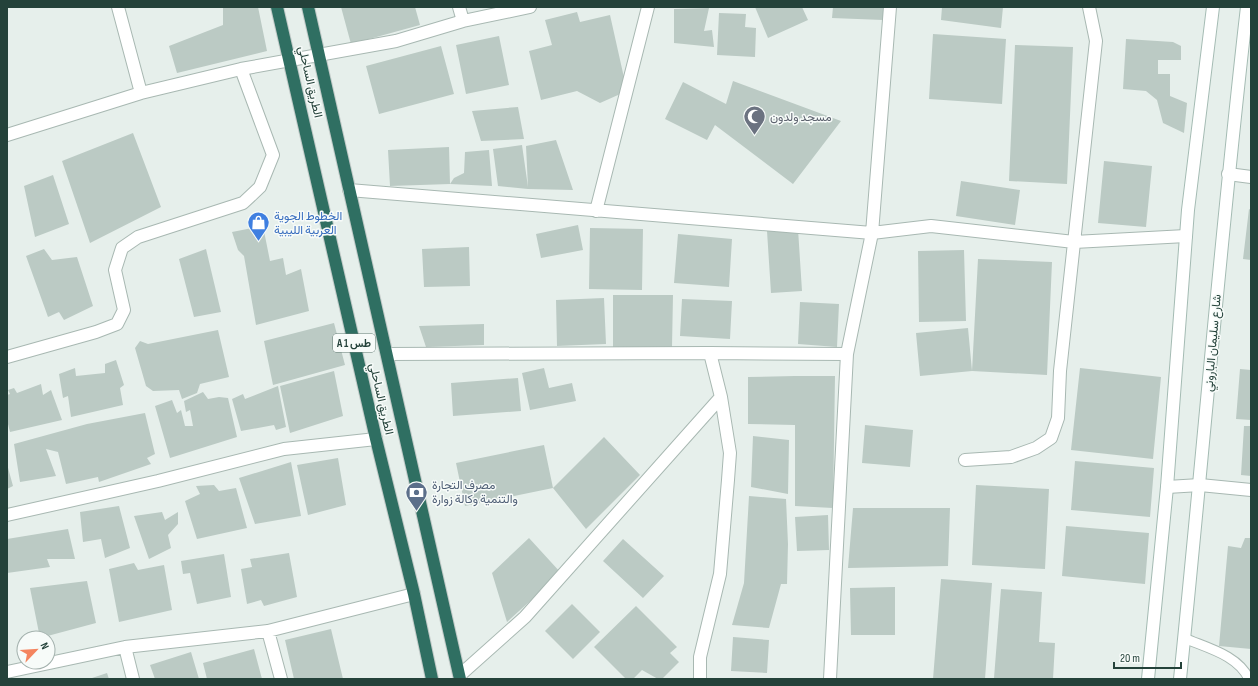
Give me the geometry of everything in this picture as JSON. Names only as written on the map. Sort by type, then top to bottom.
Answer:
[{"type":"highway","name":"الطريق الساحلي","points":[[277,7],[291,60],[376,439],[414,594],[432,679]]},
{"type":"highway","name":"الطريق الساحلي","points":[[308,7],[460,677]]},
{"type":"street","points":[[118,7],[142,93]]},
{"type":"street","points":[[460,7],[463,21]]},
{"type":"street","points":[[7,135],[142,93],[241,69],[320,56],[396,41],[463,21],[530,7]]},
{"type":"street","points":[[596,212],[648,7]]},
{"type":"street","points":[[830,679],[847,354],[872,233],[890,7]]},
{"type":"street","points":[[965,460],[1011,457],[1036,448],[1051,438],[1058,418],[1060,371],[1096,41],[1089,7]]},
{"type":"street","points":[[1148,679],[1167,487],[1186,236],[1213,7]]},
{"type":"street","name":"شارع سليمان الباروني","points":[[1180,679],[1200,485],[1228,174],[1247,7]]},
{"type":"street","points":[[7,357],[96,332],[117,324],[124,310],[115,270],[122,248],[138,237],[244,203],[260,187],[273,155],[241,69]]},
{"type":"street","points":[[1228,174],[1251,177]]},
{"type":"street","points":[[349,190],[596,212],[872,233],[931,226],[1074,242],[1186,236]]},
{"type":"street","points":[[700,679],[703,642],[720,574],[730,453],[722,396],[710,353]]},
{"type":"street","points":[[387,354],[847,354]]},
{"type":"street","points":[[460,677],[525,617],[722,396]]},
{"type":"street","points":[[7,514],[158,481],[284,449],[376,439]]},
{"type":"street","points":[[1167,487],[1200,485],[1251,490]]},
{"type":"street","points":[[7,672],[125,647],[268,631],[414,594]]},
{"type":"street","points":[[268,631],[281,679]]},
{"type":"street","points":[[125,647],[133,679]]},
{"type":"lane","points":[[1184,638],[1230,658],[1245,670],[1249,679]]},
{"type":"building","points":[[223,7],[258,7],[267,51],[177,73],[169,46],[223,25]]},
{"type":"building","points":[[341,7],[415,7],[420,25],[351,44]]},
{"type":"building","points":[[755,7],[802,7],[808,20],[768,38]]},
{"type":"building","points":[[833,7],[883,7],[883,20],[832,18]]},
{"type":"building","points":[[942,7],[1003,7],[1001,28],[941,20]]},
{"type":"building","points":[[709,8],[704,31],[712,30],[714,47],[674,43],[674,9]]},
{"type":"building","points":[[577,12],[580,22],[610,15],[627,91],[600,103],[577,91],[541,100],[529,51],[552,45],[545,20]]},
{"type":"building","points":[[719,13],[746,14],[745,27],[756,28],[755,57],[717,55]]},
{"type":"building","points":[[933,34],[1006,39],[1002,104],[929,99]]},
{"type":"building","points":[[499,36],[509,85],[466,94],[456,45]]},
{"type":"building","points":[[1126,39],[1173,42],[1181,46],[1181,60],[1158,60],[1158,74],[1170,74],[1170,96],[1187,103],[1184,133],[1163,123],[1157,100],[1146,91],[1123,89]]},
{"type":"building","points":[[1015,45],[1073,47],[1067,184],[1009,181]]},
{"type":"building","points":[[441,46],[454,94],[379,114],[366,66]]},
{"type":"building","points":[[733,81],[841,121],[793,184],[715,125],[707,140],[665,119],[683,82],[726,104]]},
{"type":"building","points":[[518,107],[524,139],[481,141],[472,111]]},
{"type":"building","points":[[133,133],[161,207],[90,243],[62,161]]},
{"type":"building","points":[[556,140],[573,190],[528,189],[498,186],[493,149],[522,145],[528,187],[526,146]]},
{"type":"building","points":[[449,147],[450,184],[390,186],[388,150]]},
{"type":"building","points":[[489,150],[492,186],[450,184],[454,178],[464,173],[465,152]]},
{"type":"building","points":[[1104,161],[1152,166],[1146,227],[1098,223]]},
{"type":"building","points":[[53,175],[69,224],[35,237],[24,186]]},
{"type":"building","points":[[961,181],[1020,190],[1015,225],[956,216]]},
{"type":"building","points":[[1249,209],[1251,210],[1251,260],[1243,259]]},
{"type":"building","points":[[578,225],[583,250],[541,258],[536,234]]},
{"type":"building","points":[[263,226],[270,261],[283,258],[286,275],[301,269],[309,311],[256,325],[244,256],[238,250],[232,232]]},
{"type":"building","points":[[590,228],[643,229],[642,290],[589,289]]},
{"type":"building","points":[[798,229],[802,291],[771,293],[767,231]]},
{"type":"building","points":[[678,234],[732,239],[729,287],[674,283]]},
{"type":"building","points":[[469,247],[470,286],[424,287],[422,249]]},
{"type":"building","points":[[44,249],[52,260],[77,257],[93,306],[64,320],[59,312],[48,317],[26,256]]},
{"type":"building","points":[[206,249],[221,312],[194,317],[179,259]]},
{"type":"building","points":[[964,250],[966,321],[919,322],[918,251]]},
{"type":"building","points":[[978,259],[1052,262],[1047,375],[972,371]]},
{"type":"building","points":[[613,295],[673,295],[672,347],[613,347]]},
{"type":"building","points":[[604,298],[606,344],[557,346],[556,300]]},
{"type":"building","points":[[682,299],[732,301],[730,339],[680,336]]},
{"type":"building","points":[[800,302],[839,304],[837,347],[798,344]]},
{"type":"building","points":[[334,323],[345,365],[273,385],[264,341]]},
{"type":"building","points":[[484,324],[484,345],[426,347],[419,326]]},
{"type":"building","points":[[968,328],[972,371],[920,376],[916,333]]},
{"type":"building","points":[[218,330],[229,377],[200,384],[197,393],[182,399],[179,390],[153,391],[146,386],[135,348],[140,341],[148,344]]},
{"type":"building","points":[[116,360],[124,385],[120,388],[123,405],[71,417],[68,396],[63,398],[59,374],[75,368],[76,376],[105,373],[105,364]]},
{"type":"building","points":[[544,368],[549,388],[572,383],[576,401],[530,410],[522,373]]},
{"type":"building","points":[[1080,368],[1161,377],[1153,459],[1071,450]]},
{"type":"building","points":[[1240,369],[1251,370],[1251,420],[1236,419]]},
{"type":"building","points":[[334,371],[343,416],[290,433],[280,386]]},
{"type":"building","points":[[835,376],[833,508],[795,506],[795,425],[748,424],[748,377]]},
{"type":"building","points":[[518,378],[521,411],[453,416],[451,383]]},
{"type":"building","points":[[41,384],[43,395],[51,390],[62,420],[10,432],[7,420],[7,395],[10,394],[8,390],[14,388],[17,393]]},
{"type":"building","points":[[278,386],[286,427],[276,430],[274,425],[241,431],[232,399],[243,394],[245,399]]},
{"type":"building","points":[[203,392],[208,399],[219,397],[228,398],[237,437],[170,458],[155,406],[172,400],[177,413],[181,410],[185,426],[193,426],[190,410],[186,412],[184,401]]},
{"type":"building","points":[[145,413],[155,454],[147,458],[151,464],[99,482],[98,477],[66,484],[58,452],[46,449],[56,476],[20,482],[14,444],[87,424]]},
{"type":"building","points":[[865,425],[913,430],[910,467],[862,463]]},
{"type":"building","points":[[1244,426],[1251,426],[1251,476],[1241,475]]},
{"type":"building","points":[[753,436],[789,440],[788,494],[751,487]]},
{"type":"building","points":[[604,437],[640,475],[586,529],[553,488]]},
{"type":"building","points":[[544,445],[553,488],[465,506],[456,463]]},
{"type":"building","points":[[338,458],[346,505],[308,515],[297,465]]},
{"type":"building","points":[[1075,461],[1154,468],[1150,517],[1071,510]]},
{"type":"building","points":[[291,462],[301,516],[255,524],[239,478]]},
{"type":"building","points":[[7,464],[13,486],[7,489]]},
{"type":"building","points":[[214,485],[219,491],[236,488],[247,528],[197,539],[185,501],[200,494],[196,486]]},
{"type":"building","points":[[976,485],[1049,489],[1045,569],[972,565]]},
{"type":"building","points":[[749,496],[786,499],[788,544],[787,584],[781,584],[769,628],[732,625],[744,583]]},
{"type":"building","points":[[119,506],[130,548],[105,558],[101,539],[83,542],[80,512]]},
{"type":"building","points":[[853,508],[950,508],[948,566],[848,568]]},
{"type":"building","points":[[162,512],[165,520],[178,512],[178,524],[168,535],[171,548],[149,559],[134,516]]},
{"type":"building","points":[[828,515],[829,550],[797,551],[795,517]]},
{"type":"building","points":[[1066,526],[1149,533],[1145,584],[1062,576]]},
{"type":"building","points":[[68,529],[75,559],[47,559],[50,567],[7,573],[7,539]]},
{"type":"building","points":[[529,538],[561,573],[507,622],[492,573]]},
{"type":"building","points":[[1245,538],[1251,538],[1251,649],[1219,646],[1228,546],[1241,548]]},
{"type":"building","points":[[623,539],[664,576],[643,598],[603,561]]},
{"type":"building","points":[[289,553],[297,597],[264,606],[261,600],[247,604],[241,569],[252,567],[250,559]]},
{"type":"building","points":[[224,554],[231,597],[197,604],[190,573],[183,574],[181,561]]},
{"type":"building","points":[[134,563],[138,570],[164,565],[172,610],[119,622],[109,569]]},
{"type":"building","points":[[941,579],[992,583],[985,679],[933,679]]},
{"type":"building","points":[[87,581],[96,623],[56,634],[56,630],[38,630],[30,588]]},
{"type":"building","points":[[895,587],[895,635],[851,635],[850,588]]},
{"type":"building","points":[[1001,589],[1042,592],[1039,642],[1055,643],[1053,679],[994,678]]},
{"type":"building","points":[[572,604],[600,632],[573,659],[545,631]]},
{"type":"building","points":[[636,606],[677,647],[670,653],[679,662],[662,679],[658,679],[642,670],[633,679],[626,679],[594,647]]},
{"type":"building","points":[[331,629],[343,679],[294,679],[285,640]]},
{"type":"building","points":[[733,637],[769,640],[767,673],[731,671]]},
{"type":"building","points":[[254,649],[262,679],[207,679],[203,663]]},
{"type":"building","points":[[191,652],[199,679],[155,679],[150,665]]},
{"type":"building","points":[[107,673],[109,679],[89,679]]},
{"type":"place","name":"مسجد ولدون","points":[[754,136]]},
{"type":"place","name":"الخطوط الجوية العربية الليبية","points":[[258,242]]},
{"type":"place","name":"مصرف التجارة والتنمية وكالة زوارة","points":[[416,512]]}]
